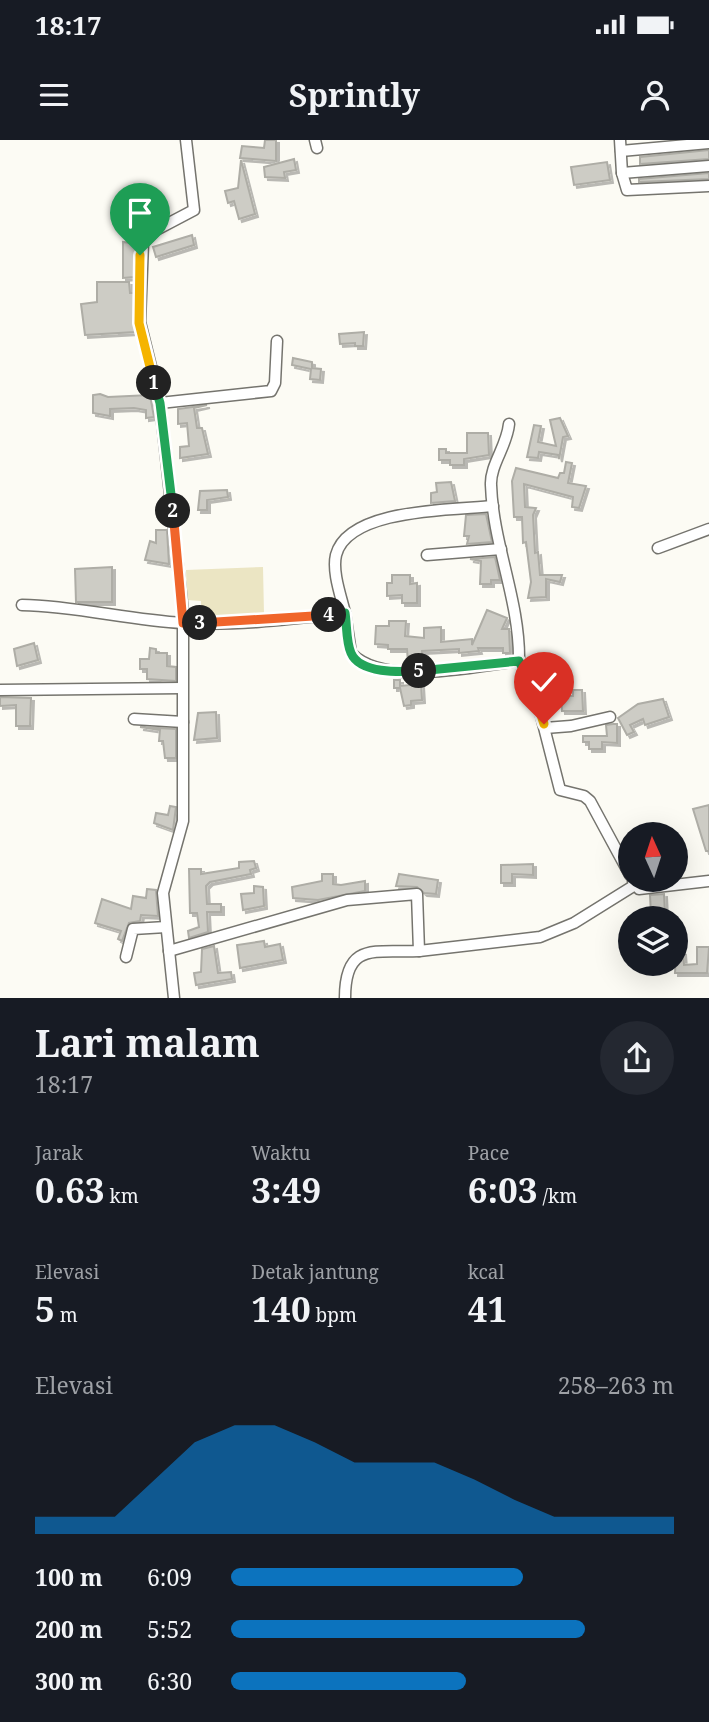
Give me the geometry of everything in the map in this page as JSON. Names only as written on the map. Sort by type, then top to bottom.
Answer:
[{"type":"street","points":[[174,998],[163,882],[183,821],[183,623],[160,403],[139,323],[141,247],[156,230],[194,211],[186,140]]},
{"type":"street","points":[[709,143],[620,146],[624,186],[631,192],[709,186]]},
{"type":"street","points":[[622,173],[709,166]]},
{"type":"street","points":[[160,403],[271,391],[275,383],[277,341]]},
{"type":"street","points":[[509,424],[506,445],[492,473],[492,506],[517,632],[519,661],[528,678],[545,728],[560,790],[584,796],[590,801],[618,852]]},
{"type":"street","points":[[492,506],[382,519],[355,531],[340,546],[336,556],[351,653],[375,669],[411,671],[519,661]]},
{"type":"street","points":[[657,548],[709,529]]},
{"type":"street","points":[[427,555],[501,549]]},
{"type":"street","points":[[22,605],[66,606],[183,623],[287,620],[345,613]]},
{"type":"street","points":[[0,690],[182,688]]},
{"type":"street","points":[[545,728],[571,726],[610,717]]},
{"type":"street","points":[[134,719],[183,722]]},
{"type":"street","points":[[688,883],[709,881]]},
{"type":"street","points":[[345,998],[345,975],[350,964],[367,953],[419,951],[540,937],[573,923],[618,891]]},
{"type":"street","points":[[169,951],[347,900],[414,893],[419,899],[419,951]]},
{"type":"street","points":[[126,957],[133,929],[166,927]]},
{"type":"shaded area","points":[[263,567],[264,614],[201,617],[201,601],[187,600],[186,570]]},
{"type":"building","points":[[265,140],[276,140],[276,161],[240,158],[242,146],[264,148]]},
{"type":"building","points":[[709,150],[709,159],[640,164],[640,157]]},
{"type":"building","points":[[294,159],[296,170],[284,172],[285,178],[265,177],[264,167]]},
{"type":"building","points":[[241,160],[255,214],[239,219],[234,201],[228,203],[225,191],[238,188]]},
{"type":"building","points":[[607,162],[610,180],[574,185],[571,167]]},
{"type":"building","points":[[709,173],[709,179],[639,182],[639,179]]},
{"type":"building","points":[[192,235],[194,245],[156,257],[153,247]]},
{"type":"building","points":[[131,239],[137,239],[134,277],[123,278],[123,242],[131,243]]},
{"type":"building","points":[[97,282],[129,282],[130,293],[134,293],[135,332],[85,335],[81,304],[97,302]]},
{"type":"building","points":[[364,332],[363,346],[355,346],[355,343],[340,344],[339,334]]},
{"type":"building","points":[[293,358],[312,362],[312,368],[321,369],[320,380],[310,379],[311,369],[292,365]]},
{"type":"building","points":[[93,395],[108,397],[150,395],[154,417],[146,418],[146,410],[134,408],[110,409],[110,416],[93,413]]},
{"type":"building","points":[[207,405],[194,408],[197,428],[202,428],[208,454],[180,458],[180,447],[189,446],[187,423],[178,424],[178,409]]},
{"type":"building","points":[[560,418],[568,436],[563,437],[559,459],[558,455],[539,452],[538,458],[527,457],[534,425],[541,426],[538,442],[556,446],[550,420]]},
{"type":"building","points":[[467,433],[488,433],[489,455],[464,459],[464,465],[450,465],[450,460],[439,460],[439,449],[446,449],[446,453],[467,453]]},
{"type":"building","points":[[566,462],[572,463],[568,483],[586,486],[579,508],[572,507],[573,497],[524,484],[525,507],[536,508],[533,515],[535,553],[538,552],[540,575],[562,575],[560,582],[546,579],[546,597],[528,598],[531,582],[526,542],[523,543],[522,517],[514,517],[512,481],[516,468],[558,478],[560,473],[564,473]]},
{"type":"building","points":[[451,482],[455,501],[431,503],[431,493],[437,492],[436,483]]},
{"type":"building","points":[[227,490],[228,497],[207,500],[207,510],[198,510],[200,491]]},
{"type":"building","points":[[486,514],[492,542],[467,544],[469,536],[464,536],[466,515]]},
{"type":"building","points":[[156,530],[167,530],[169,564],[145,560],[150,541],[156,543]]},
{"type":"building","points":[[495,557],[500,580],[491,580],[491,584],[480,584],[481,561],[470,559]]},
{"type":"building","points":[[112,567],[112,602],[76,602],[75,569]]},
{"type":"building","points":[[392,575],[410,575],[410,584],[417,583],[417,603],[402,603],[402,595],[387,596],[387,583],[392,583]]},
{"type":"building","points":[[487,610],[507,618],[502,629],[509,629],[510,653],[503,653],[503,648],[478,648],[479,651],[459,653],[459,649],[422,651],[422,664],[408,664],[407,649],[388,649],[388,645],[375,644],[376,626],[389,626],[389,621],[406,621],[405,636],[424,638],[424,628],[441,627],[441,642],[472,639],[472,645]]},
{"type":"building","points":[[34,643],[38,660],[17,666],[14,649]]},
{"type":"building","points":[[150,648],[156,649],[156,653],[167,653],[167,666],[176,667],[176,681],[147,679],[147,669],[140,669],[140,659],[149,659]]},
{"type":"building","points":[[394,680],[400,680],[400,686],[421,684],[422,700],[411,701],[411,705],[404,706],[400,688],[394,688]]},
{"type":"building","points":[[573,690],[582,690],[583,711],[562,711],[561,696],[573,696]]},
{"type":"building","points":[[0,697],[31,698],[30,726],[16,726],[16,705],[0,706]]},
{"type":"building","points":[[663,699],[669,717],[645,725],[643,719],[630,725],[634,732],[627,735],[618,718],[638,704]]},
{"type":"building","points":[[216,712],[217,738],[194,740],[198,713]]},
{"type":"building","points":[[617,724],[617,743],[602,742],[602,749],[589,749],[589,742],[583,742],[583,736],[607,736],[606,725]]},
{"type":"building","points":[[140,727],[176,729],[176,758],[165,758],[163,741],[159,741],[160,730]]},
{"type":"building","points":[[709,805],[709,851],[706,851],[693,809]]},
{"type":"building","points":[[170,806],[176,807],[173,830],[154,823],[156,813],[168,815]]},
{"type":"building","points":[[254,861],[256,868],[250,870],[251,874],[210,882],[206,886],[207,904],[221,904],[221,912],[207,912],[208,932],[189,938],[188,931],[199,927],[197,913],[190,913],[189,869],[201,869],[201,874],[239,868],[239,862]]},
{"type":"building","points":[[533,864],[533,875],[512,874],[512,883],[501,883],[501,865]]},
{"type":"building","points":[[322,874],[333,874],[333,884],[365,881],[365,891],[318,900],[293,898],[292,887],[322,881]]},
{"type":"building","points":[[399,874],[438,880],[436,894],[424,893],[417,887],[396,886]]},
{"type":"building","points":[[254,886],[263,887],[264,906],[243,910],[241,894],[254,893]]},
{"type":"building","points":[[147,889],[156,890],[158,916],[141,915],[140,921],[129,923],[122,941],[118,939],[121,931],[95,923],[102,899],[131,909],[133,896],[146,898]]},
{"type":"building","points":[[664,894],[665,906],[651,906],[650,895]]},
{"type":"building","points":[[264,941],[265,947],[280,944],[283,960],[240,968],[237,945]]},
{"type":"building","points":[[214,946],[218,973],[231,972],[232,979],[196,985],[194,973],[201,972],[202,949]]},
{"type":"building","points":[[697,947],[709,947],[707,973],[688,973],[688,965],[697,964]]},
{"type":"route","points":[[140,255],[139,323],[160,403],[183,623],[287,620],[345,613],[351,653],[356,659],[375,669],[411,671],[467,668],[519,661],[537,700],[544,724]]}]
